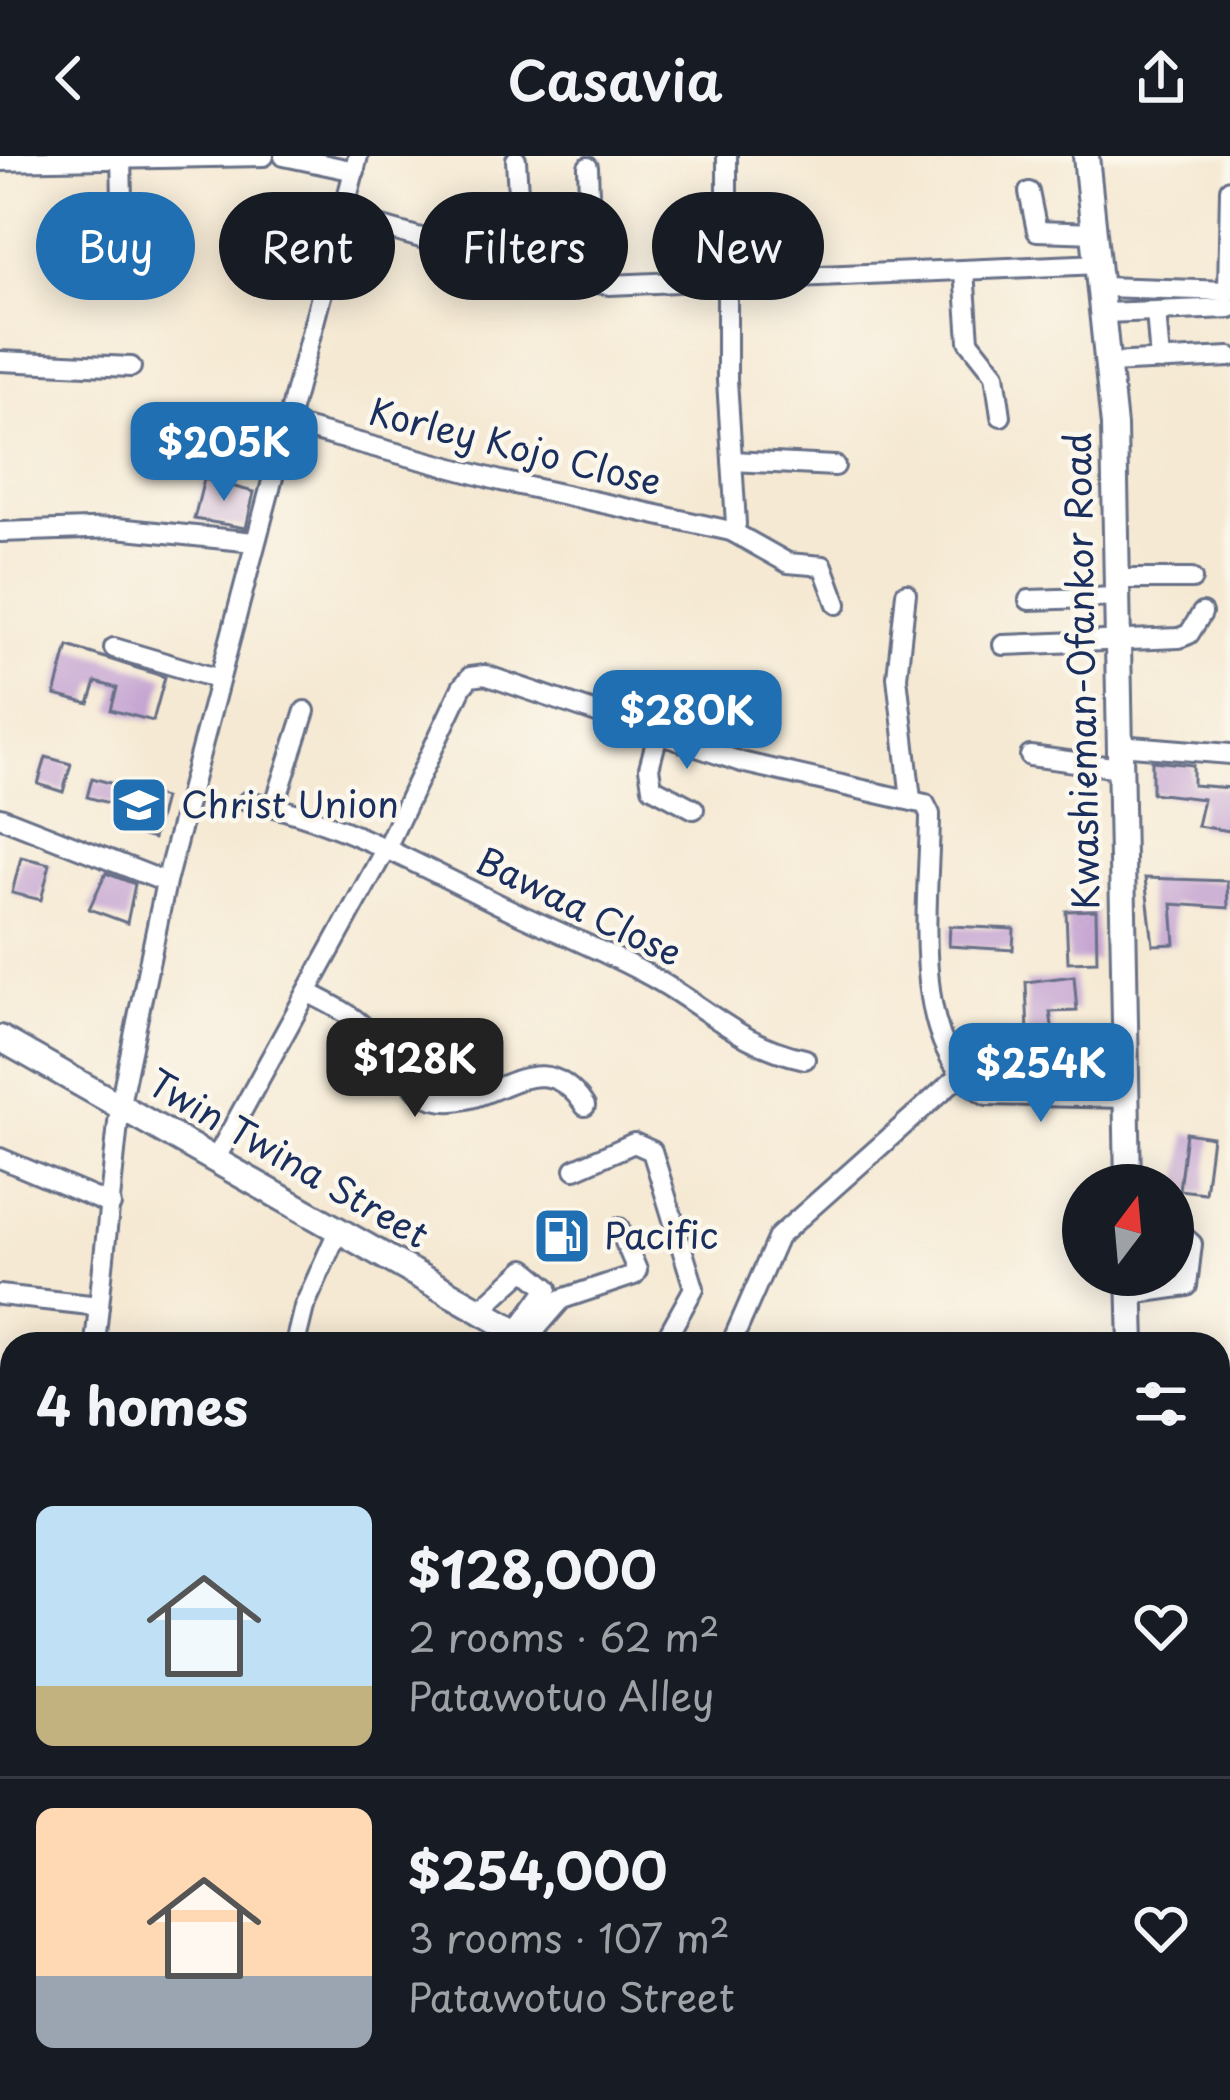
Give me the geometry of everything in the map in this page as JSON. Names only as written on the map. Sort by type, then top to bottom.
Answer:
[{"type":"main road","name":"Kwashieman-Ofankor Road","points":[[1086,156],[1109,363],[1118,588],[1128,1164]]},
{"type":"main road","name":"Twin Twina Street","points":[[0,1038],[518,1332]]},
{"type":"main road","points":[[1131,1296],[1132,1332]]},
{"type":"street","points":[[0,160],[264,156]]},
{"type":"street","points":[[284,156],[356,163]]},
{"type":"street","points":[[728,156],[728,192]]},
{"type":"street","points":[[121,158],[122,192]]},
{"type":"street","points":[[516,160],[518,192]]},
{"type":"street","points":[[588,167],[589,192]]},
{"type":"street","points":[[1229,296],[1230,189]]},
{"type":"street","points":[[1029,192],[1037,231],[1096,233]]},
{"type":"street","points":[[824,278],[964,271],[1102,288],[1229,296]]},
{"type":"street","points":[[964,271],[969,341],[995,374],[1001,416]]},
{"type":"street","points":[[1102,288],[1156,311],[1229,296]]},
{"type":"street","points":[[96,1332],[120,1104],[166,882],[320,300]]},
{"type":"street","points":[[728,300],[736,524],[731,531]]},
{"type":"street","points":[[1156,311],[1160,361]]},
{"type":"street","points":[[1109,363],[1230,357]]},
{"type":"street","points":[[0,361],[131,367]]},
{"type":"street","name":"Korley Kojo Close","points":[[285,423],[501,481],[731,531],[788,563],[823,566],[837,604]]},
{"type":"street","points":[[732,461],[835,466]]},
{"type":"street","points":[[0,532],[117,528],[254,542]]},
{"type":"street","points":[[1029,600],[1192,578]]},
{"type":"street","points":[[906,593],[897,677],[911,799]]},
{"type":"street","points":[[1004,645],[1118,642],[1190,634],[1202,613]]},
{"type":"street","points":[[114,648],[219,679]]},
{"type":"street","points":[[215,1160],[386,848],[448,713],[470,677],[485,675],[741,762],[925,803],[931,814],[933,1013],[947,1058],[986,1096],[1126,1098]]},
{"type":"street","points":[[274,807],[305,711]]},
{"type":"street","points":[[658,734],[649,768],[652,787],[694,809]]},
{"type":"street","points":[[1030,756],[1230,754]]},
{"type":"street","name":"Bawaa Close","points":[[248,802],[320,818],[386,848],[614,956],[668,986],[736,1036],[805,1059]]},
{"type":"street","points":[[0,817],[166,882]]},
{"type":"street","points":[[309,993],[364,1026],[423,1094],[438,1101],[531,1076],[554,1077],[573,1088],[585,1106]]},
{"type":"street","points":[[736,1332],[778,1237],[960,1075]]},
{"type":"street","points":[[574,1169],[634,1143],[652,1151],[694,1288],[685,1314],[672,1332]]},
{"type":"street","points":[[0,1158],[111,1205]]},
{"type":"street","points":[[533,1332],[562,1299],[634,1275],[637,1270],[619,1228]]},
{"type":"street","points":[[298,1332],[304,1306],[338,1232]]},
{"type":"street","points":[[480,1310],[524,1269],[548,1288],[530,1332]]},
{"type":"street","points":[[0,1295],[99,1306]]},
{"type":"building","points":[[204,479],[254,492],[246,528],[194,519]]},
{"type":"building","points":[[68,646],[165,677],[153,721],[111,710],[117,688],[96,682],[89,704],[55,695]]},
{"type":"building","points":[[46,757],[71,764],[63,792],[38,784]]},
{"type":"building","points":[[1152,761],[1193,765],[1193,785],[1230,788],[1230,831],[1197,826],[1203,799],[1152,793]]},
{"type":"building","name":"Christ Union","points":[[92,778],[164,798],[153,839],[135,834],[141,812],[87,797]]},
{"type":"building","points":[[21,857],[50,864],[41,900],[12,893]]},
{"type":"building","points":[[106,873],[135,884],[127,923],[89,909]]},
{"type":"building","points":[[1145,878],[1227,881],[1228,908],[1172,904],[1175,944],[1153,945]]},
{"type":"building","points":[[1096,910],[1097,961],[1068,962],[1066,911]]},
{"type":"building","points":[[950,926],[1014,929],[1013,950],[949,946]]},
{"type":"building","points":[[1074,976],[1077,1011],[1050,1012],[1058,1066],[1027,1071],[1022,1033],[1028,1033],[1026,982]]},
{"type":"building","points":[[1186,1133],[1212,1137],[1205,1193],[1194,1192],[1194,1164],[1182,1164]]},
{"type":"place","name":"Christ Union","points":[[139,805]]},
{"type":"place","name":"Pacific","points":[[562,1236]]}]
